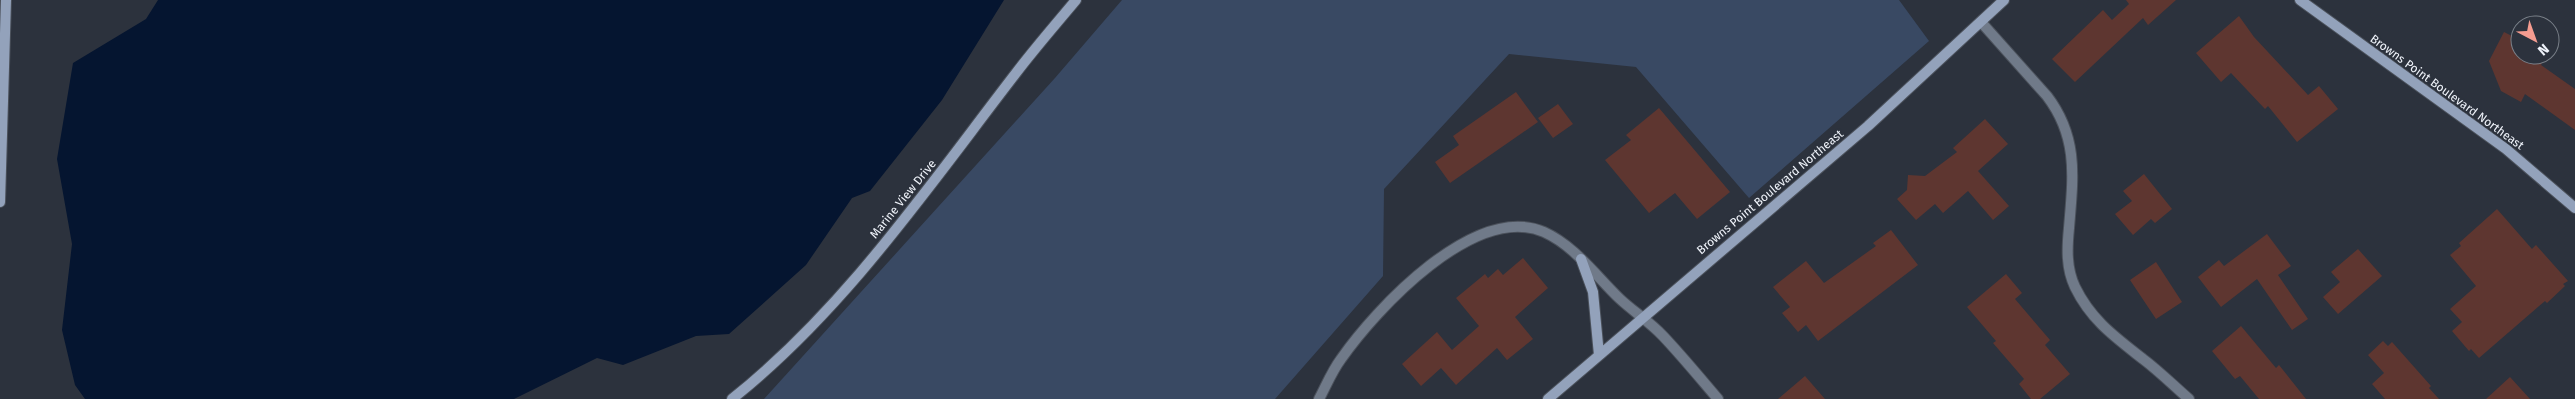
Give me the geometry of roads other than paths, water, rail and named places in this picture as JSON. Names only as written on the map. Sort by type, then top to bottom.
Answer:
[{"type":"street","points":[[0,202],[6,0]]},
{"type":"street","name":"Marine View Drive","points":[[732,399],[761,376],[807,332],[848,287],[1076,0]]},
{"type":"street","name":"Browns Point Boulevard Northeast","points":[[1548,399],[1642,317],[1855,138],[2004,0]]},
{"type":"street","name":"Browns Point Boulevard Northeast","points":[[2300,0],[2506,149],[2575,208]]},
{"type":"street","points":[[1981,22],[2047,96],[2068,132],[2073,164],[2066,256],[2078,293],[2087,308],[2116,339],[2143,359],[2189,399]]},
{"type":"street","points":[[1319,399],[1340,360],[1376,316],[1428,267],[1465,242],[1483,233],[1531,228],[1543,232],[1566,245],[1666,338],[1718,399]]},
{"type":"street","points":[[1581,259],[1593,292],[1599,355]]}]
